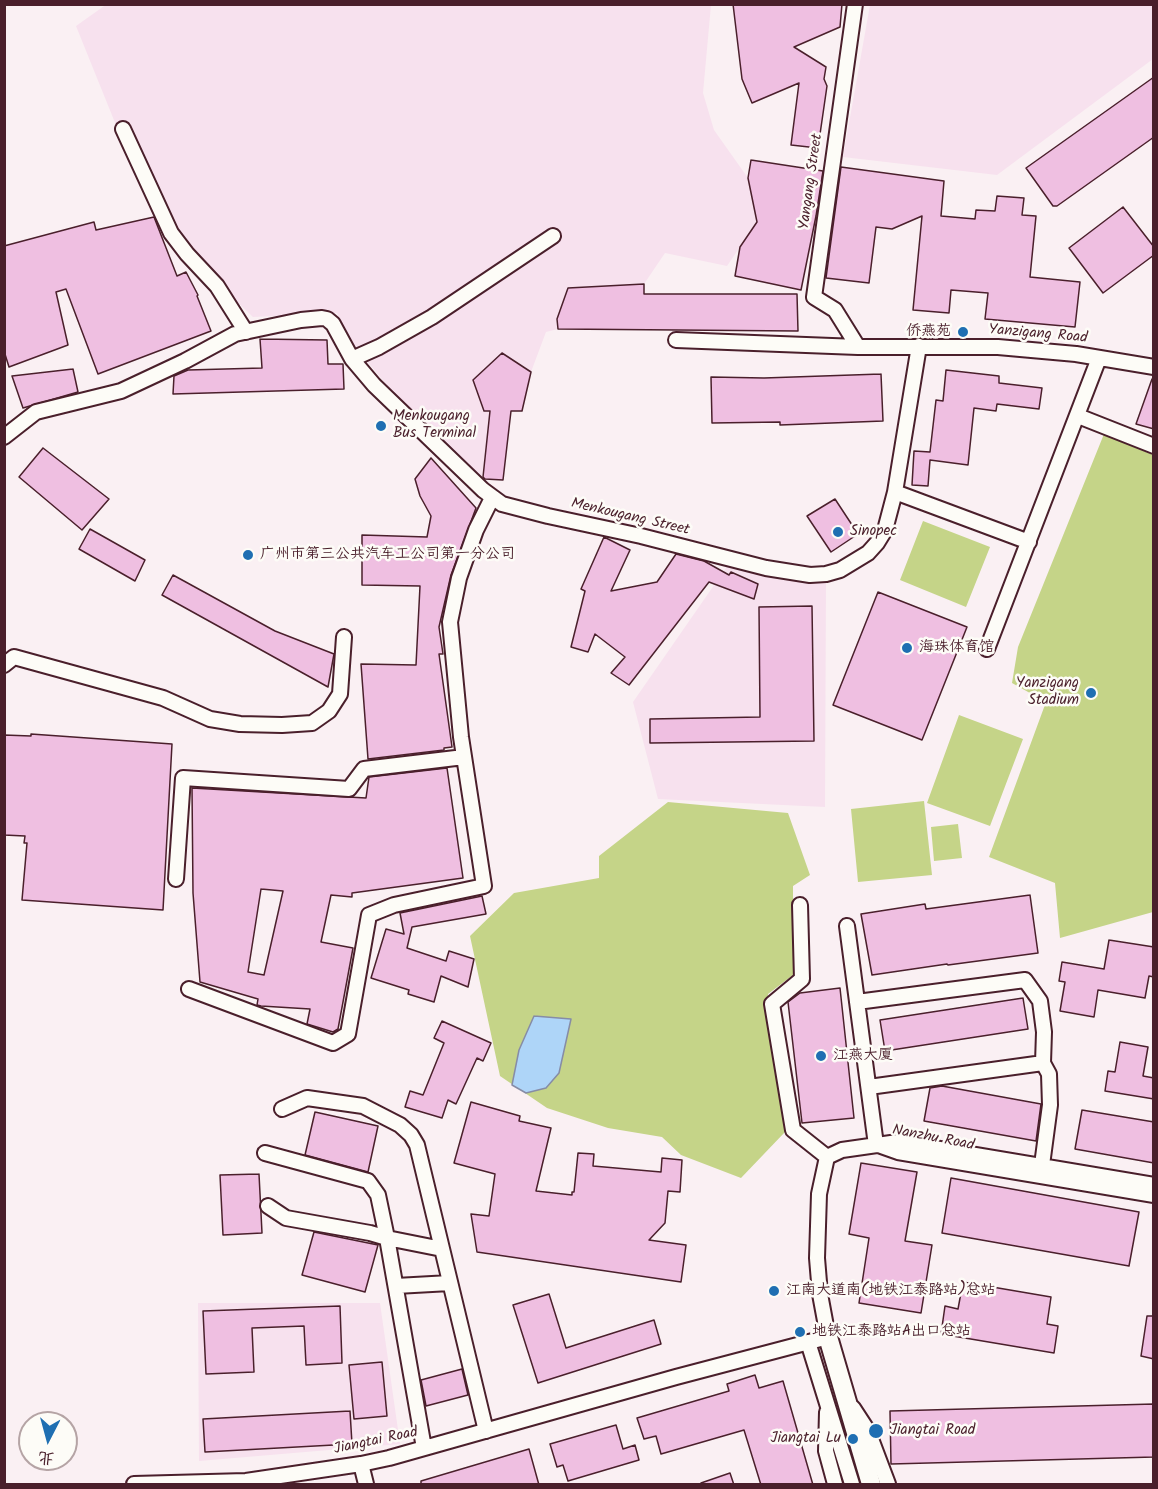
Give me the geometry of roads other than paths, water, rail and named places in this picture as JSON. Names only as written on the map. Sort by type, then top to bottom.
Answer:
[{"type":"main road","points":[[828,1337],[871,1485]]},
{"type":"street","name":"Yangang Street","points":[[855,4],[814,297],[835,310],[858,347]]},
{"type":"street","points":[[4,437],[36,412],[121,391],[235,334],[246,332],[217,286],[171,233],[123,129]]},
{"type":"street","points":[[351,359],[379,347],[432,317],[553,236]]},
{"type":"street","name":"Menkougang Street","points":[[246,332],[314,317],[327,319],[333,324],[351,359],[374,385],[492,498],[502,504],[766,568],[810,575],[840,570],[868,553],[885,530],[895,492],[919,346]]},
{"type":"street","name":"Yanzigang Road","points":[[676,340],[858,347],[998,347],[1099,358],[1154,367]]},
{"type":"street","points":[[987,649],[1099,358]]},
{"type":"street","points":[[1078,416],[1154,447]]},
{"type":"street","points":[[895,492],[1029,542]]},
{"type":"street","points":[[189,989],[333,1043],[348,1034],[369,915],[394,905],[484,885],[464,756],[450,622],[459,578],[476,530],[492,498]]},
{"type":"street","points":[[4,665],[14,657],[163,698],[210,719],[240,724],[312,723],[329,711],[340,694],[344,637]]},
{"type":"street","points":[[176,879],[183,778],[349,789],[364,769],[464,756]]},
{"type":"street","points":[[800,905],[802,979],[772,1004],[793,1130],[827,1157]]},
{"type":"street","points":[[827,1157],[842,1150],[876,1145],[847,927]]},
{"type":"street","points":[[857,1002],[1025,980],[1040,1001],[1044,1032],[1043,1062],[1049,1074],[1050,1105],[1042,1165]]},
{"type":"street","points":[[869,1087],[1043,1062]]},
{"type":"street","points":[[282,1108],[307,1098],[363,1106],[400,1125],[411,1135],[417,1145],[486,1431]]},
{"type":"street","name":"Nanzhu Road","points":[[876,1145],[898,1142],[1154,1185]]},
{"type":"street","name":"Nanzhu Road","points":[[876,1145],[898,1152],[1154,1195]]},
{"type":"street","points":[[265,1153],[368,1181],[378,1195],[424,1448]]},
{"type":"street","points":[[827,1157],[819,1194],[817,1258],[820,1294],[828,1337]]},
{"type":"street","points":[[268,1206],[286,1218],[442,1249]]},
{"type":"street","points":[[396,1286],[450,1283]]},
{"type":"street","name":"Jiangtai Road","points":[[134,1485],[246,1481],[361,1464],[828,1337]]},
{"type":"street","points":[[808,1342],[852,1485]]},
{"type":"street","points":[[846,1398],[868,1431],[888,1485]]},
{"type":"street","points":[[827,1401],[826,1451],[835,1485]]},
{"type":"street","points":[[361,1464],[366,1485]]},
{"type":"water","points":[[534,1016],[571,1019],[559,1073],[546,1088],[526,1093],[512,1085],[519,1050]]},
{"type":"place","name":"侨燕苑","points":[[963,332]]},
{"type":"place","name":"Menkougang Bus Terminal","points":[[381,426]]},
{"type":"place","name":"Sinopec","points":[[838,532]]},
{"type":"place","name":"广州市第三公共汽车工公司第一分公司","points":[[248,555]]},
{"type":"place","name":"海珠体育馆","points":[[907,648]]},
{"type":"place","name":"Yanzigang Stadium","points":[[1091,693]]},
{"type":"place","name":"江燕大厦","points":[[821,1056]]},
{"type":"place","name":"江南大道南(地铁江泰路站)总站","points":[[774,1291]]},
{"type":"place","name":"地铁江泰路站A出口总站","points":[[800,1332]]},
{"type":"place","name":"Jiangtai Road","points":[[876,1431]]},
{"type":"place","name":"Jiangtai Lu","points":[[853,1439]]}]
